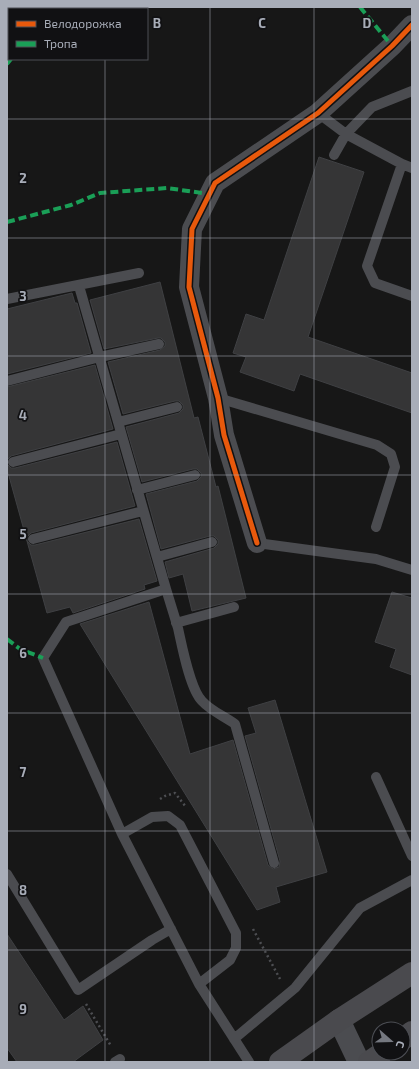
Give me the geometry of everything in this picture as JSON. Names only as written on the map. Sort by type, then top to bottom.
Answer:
[{"type":"main road","points":[[280,1062],[339,1020],[412,973]]},
{"type":"street","points":[[257,543],[224,435],[218,398],[189,287],[192,229],[215,182],[318,113],[392,46],[412,25]]},
{"type":"street","points":[[339,1020],[359,1062]]},
{"type":"lane","points":[[334,155],[346,134],[372,107],[412,91]]},
{"type":"lane","points":[[318,113],[346,134],[412,168]]},
{"type":"lane","points":[[402,164],[368,266],[375,283],[412,296]]},
{"type":"lane","points":[[7,299],[139,273]]},
{"type":"lane","points":[[79,286],[194,689],[201,701],[210,709],[224,716],[235,724],[274,863]]},
{"type":"lane","points":[[7,381],[100,357],[159,344]]},
{"type":"lane","points":[[218,398],[377,445],[390,454],[395,467],[376,527]]},
{"type":"lane","points":[[118,422],[177,407]]},
{"type":"lane","points":[[13,462],[121,434]]},
{"type":"lane","points":[[137,490],[195,474]]},
{"type":"lane","points":[[33,539],[143,511]]},
{"type":"lane","points":[[156,557],[212,542]]},
{"type":"lane","points":[[257,543],[376,559],[412,570]]},
{"type":"lane","points":[[166,590],[66,622],[43,658],[122,834],[199,984],[249,1062]]},
{"type":"lane","points":[[176,623],[234,607]]},
{"type":"lane","points":[[376,777],[412,856]]},
{"type":"lane","points":[[122,834],[152,817],[168,816],[180,825],[236,933],[236,948],[230,960],[199,984]]},
{"type":"lane","points":[[7,874],[78,990],[152,940],[171,929]]},
{"type":"lane","points":[[234,1038],[295,988],[360,908],[412,880]]},
{"type":"path","points":[[89,1008],[111,1046]]},
{"type":"building","points":[[319,157],[364,172],[308,337],[412,373],[412,413],[300,374],[294,391],[240,372],[246,357],[233,353],[246,314],[264,320]]},
{"type":"building","points":[[160,282],[194,418],[198,417],[216,487],[218,486],[246,598],[192,611],[183,574],[169,578],[165,562],[214,548],[218,544],[218,540],[214,536],[210,536],[161,549],[146,494],[197,481],[201,477],[201,473],[197,469],[193,469],[142,482],[126,427],[179,413],[183,409],[183,405],[179,401],[175,401],[123,414],[108,362],[160,350],[165,346],[165,342],[161,338],[158,338],[104,349],[90,300]]},
{"type":"building","points":[[72,293],[75,303],[77,303],[91,353],[7,374],[7,309]]},
{"type":"building","points":[[95,365],[113,429],[11,456],[7,460],[7,387]]},
{"type":"building","points":[[117,442],[135,506],[31,533],[27,537],[27,541],[7,469],[7,464],[11,468],[15,468]]},
{"type":"building","points":[[139,519],[157,581],[144,585],[145,589],[73,613],[70,607],[47,613],[27,541],[31,545],[35,545]]},
{"type":"building","points":[[392,592],[412,598],[412,675],[390,667],[396,649],[375,642]]},
{"type":"building","points":[[149,602],[190,754],[233,740],[268,865],[273,869],[279,867],[280,861],[245,736],[256,733],[248,708],[275,700],[327,872],[276,887],[280,902],[257,910],[80,624]]},
{"type":"building","points":[[7,934],[64,1020],[83,1006],[103,1040],[73,1062],[17,1062],[7,1048]]},
{"type":"marked path","points":[[360,7],[392,46]]},
{"type":"marked path","points":[[7,64],[10,60]]},
{"type":"marked path","points":[[7,222],[71,205],[100,193],[167,188],[209,194]]},
{"type":"marked path","points":[[7,639],[20,649],[43,658]]},
{"type":"cycle path","points":[[257,543],[224,435],[218,398],[189,287],[192,229],[215,183],[318,113],[392,46],[412,25]]}]
